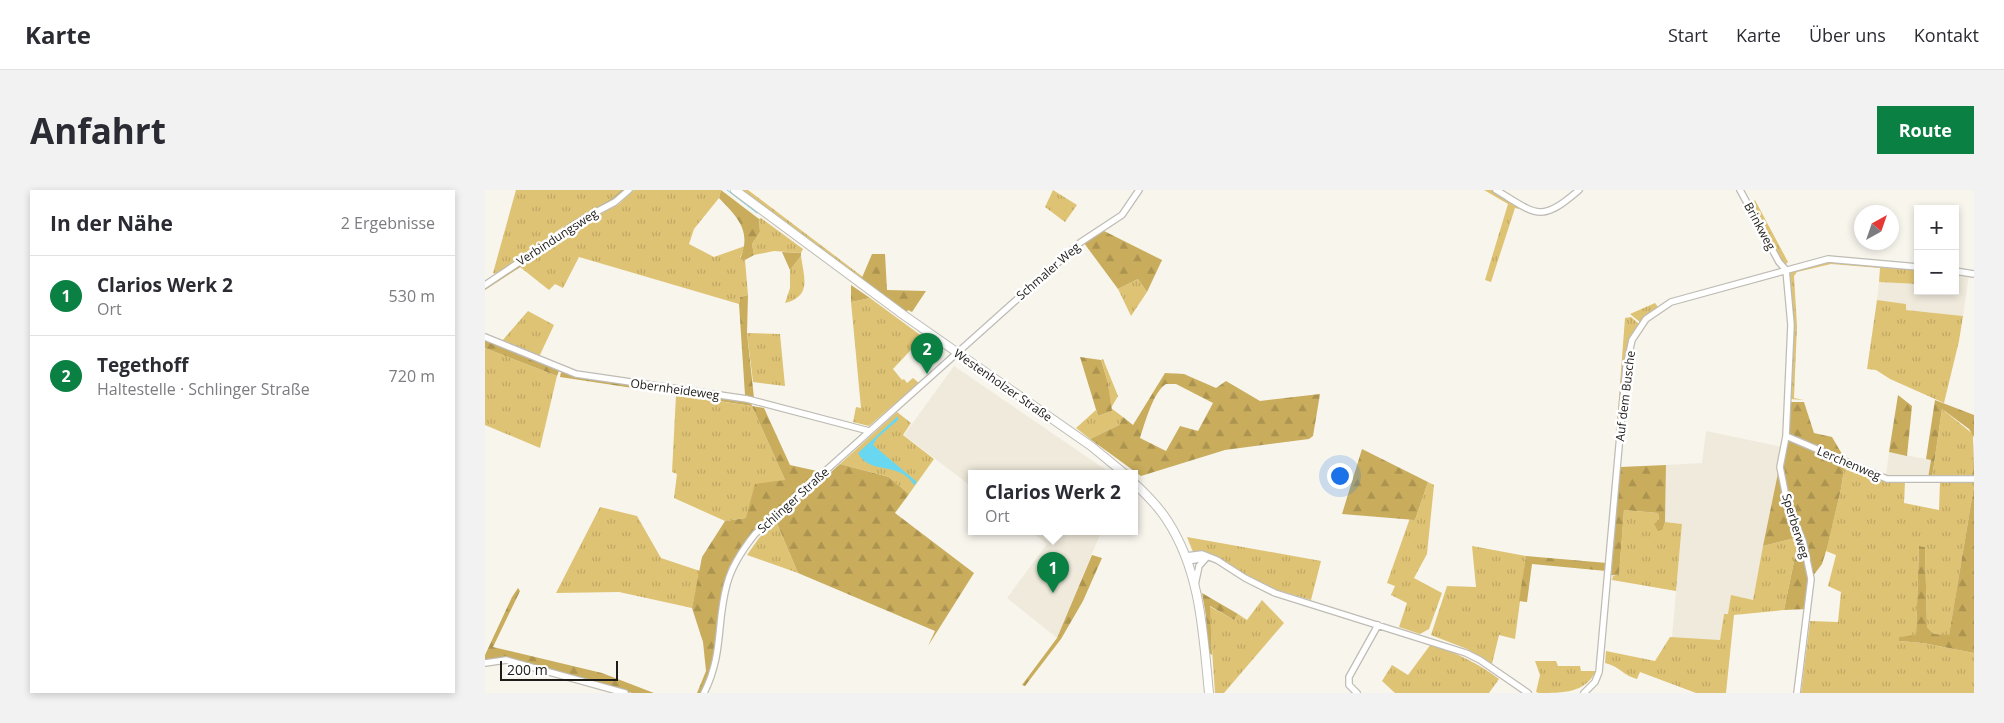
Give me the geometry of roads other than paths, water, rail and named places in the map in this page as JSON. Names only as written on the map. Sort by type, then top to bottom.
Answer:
[{"type":"main road","name":"Westenholzer Straße","points":[[735,190],[956,353],[1091,446],[1120,470]]},
{"type":"main road","points":[[1138,486],[1167,519],[1187,559],[1202,618],[1209,693]]},
{"type":"street","name":"Verbindungsweg","points":[[485,285],[585,218],[615,202],[629,190]]},
{"type":"street","name":"Schmaler Weg","points":[[956,353],[1081,242],[1122,215],[1139,190]]},
{"type":"street","points":[[1496,190],[1535,212],[1544,212],[1560,206],[1579,190]]},
{"type":"street","name":"Brinkweg","points":[[1740,190],[1779,262],[1786,270]]},
{"type":"street","name":"Auf dem Busche","points":[[1584,693],[1597,677],[1602,654],[1626,368],[1632,340],[1646,320],[1671,302],[1828,259],[1914,267]]},
{"type":"street","name":"Brinkweg","points":[[1778,272],[1779,262]]},
{"type":"street","name":"Sperberweg","points":[[1786,270],[1791,325],[1786,436],[1780,467],[1789,507],[1803,541],[1811,579],[1797,693]]},
{"type":"street","points":[[1959,272],[1974,274]]},
{"type":"street","name":"Obernheideweg","points":[[485,337],[576,374],[747,399],[869,431]]},
{"type":"street","name":"Schlinger Straße","points":[[705,693],[717,660],[727,583],[737,559],[755,534],[956,353]]},
{"type":"street","name":"Lerchenweg","points":[[1786,436],[1887,479],[1974,479]]},
{"type":"street","points":[[1187,559],[1208,558],[1217,560],[1261,588],[1466,653],[1480,660],[1528,693]]},
{"type":"street","points":[[1195,587],[1199,566],[1208,558]]},
{"type":"street","points":[[1357,693],[1349,685],[1349,677],[1378,625]]},
{"type":"street","points":[[485,663],[506,660],[625,693]]},
{"type":"water","points":[[898,416],[898,420],[877,438],[873,445],[917,482],[914,485],[908,477],[901,473],[870,464],[863,460],[858,453]]},
{"type":"waterway","points":[[727,190],[757,213]]},
{"type":"place","name":"Tegethoff","points":[[927,374]]},
{"type":"place","name":"Clarios Werk 2","points":[[1053,593]]}]
